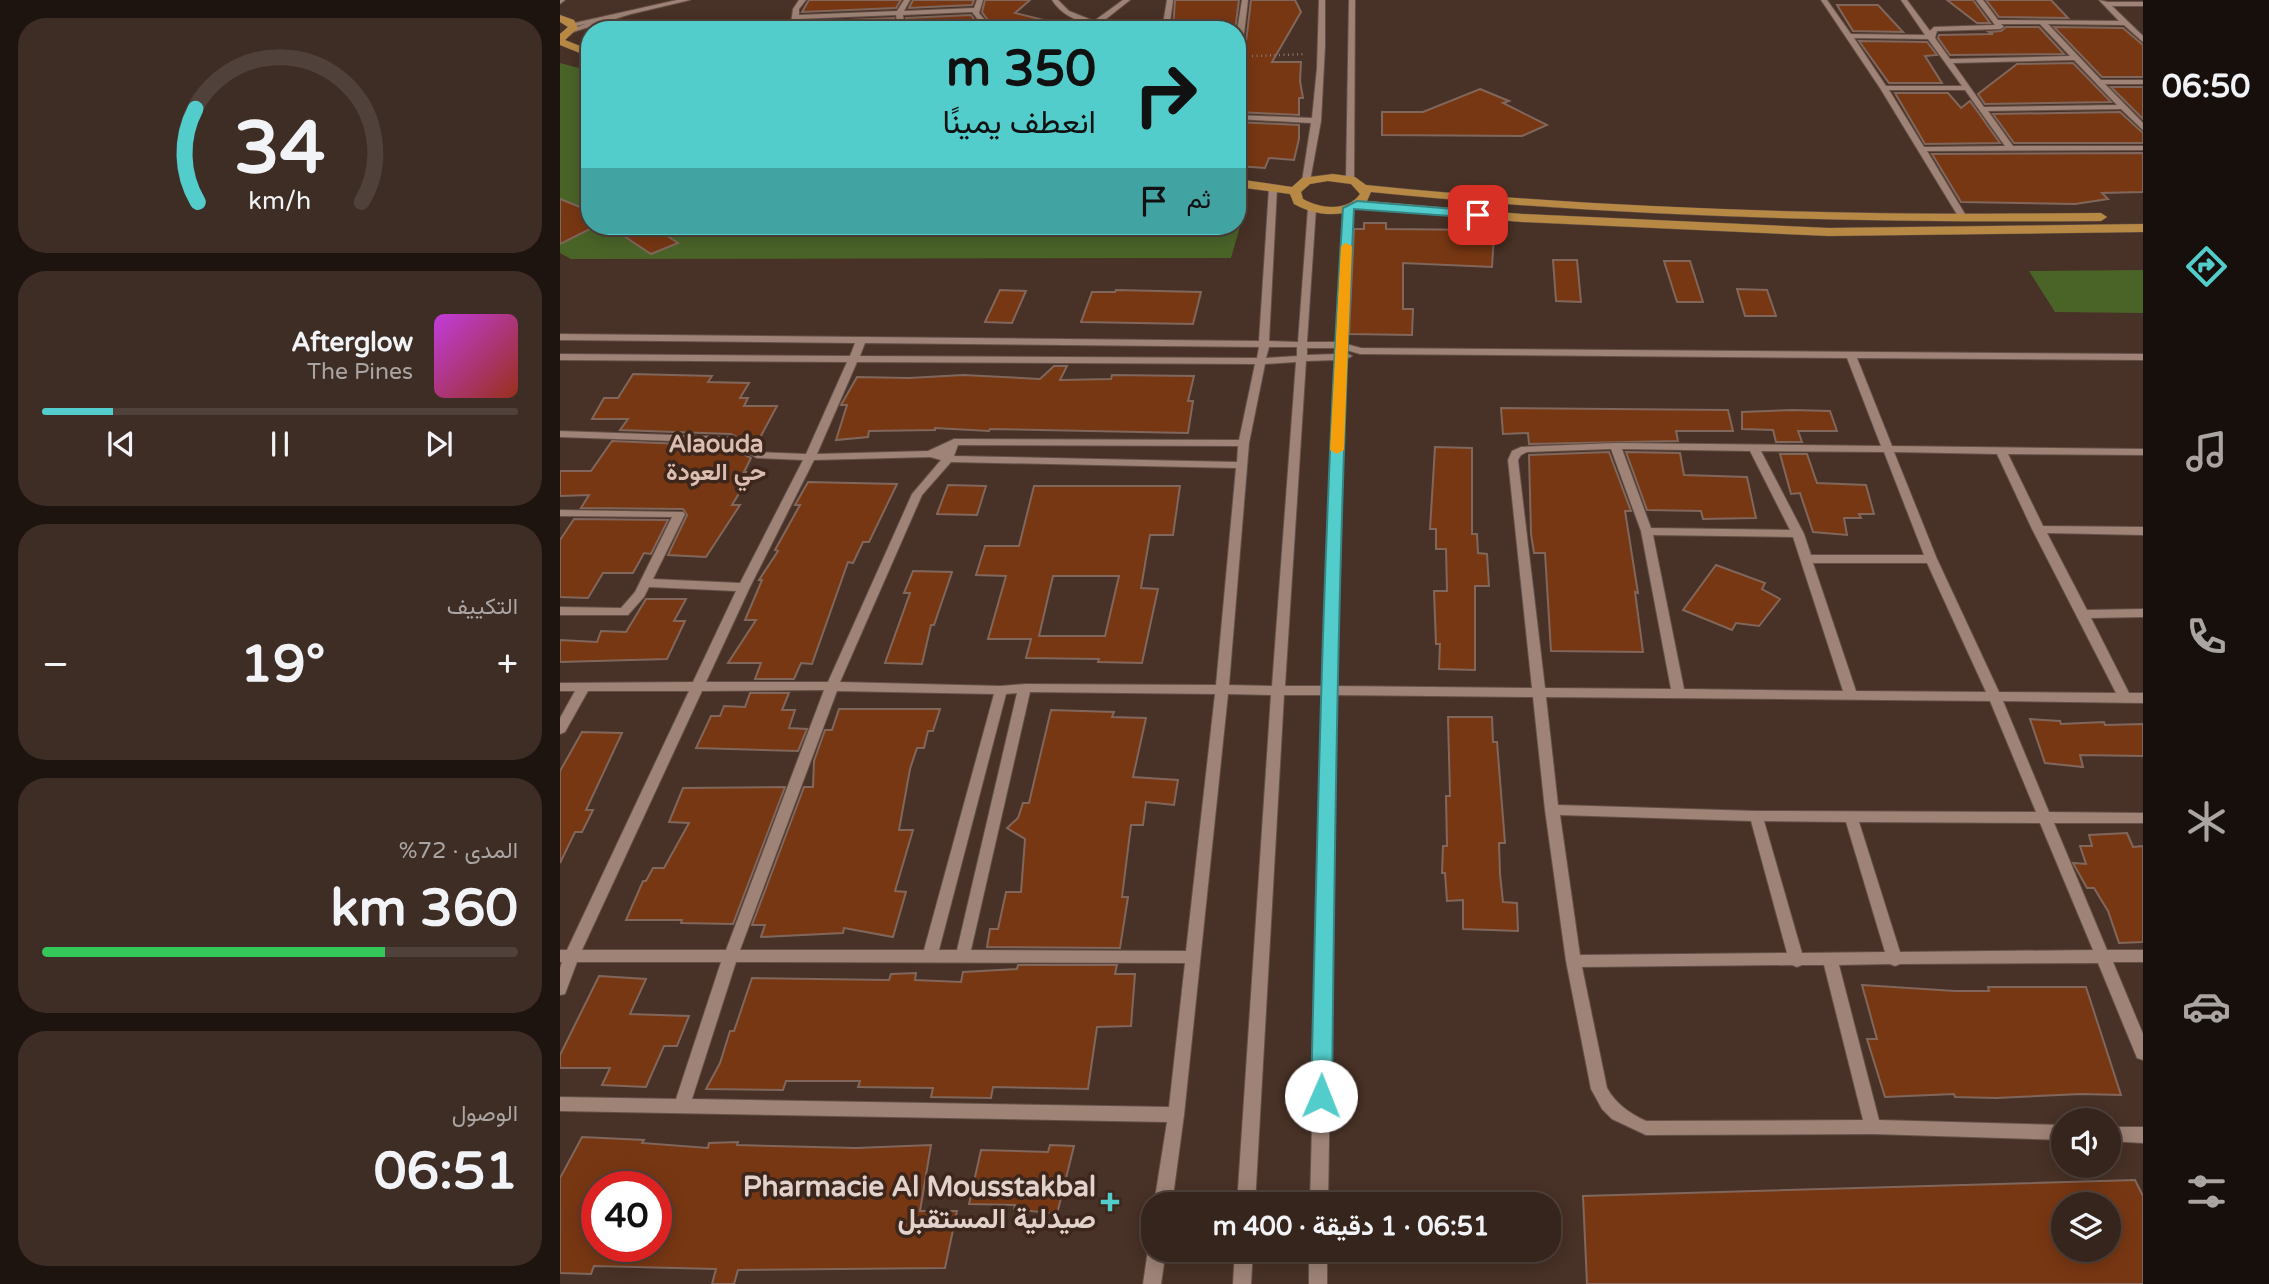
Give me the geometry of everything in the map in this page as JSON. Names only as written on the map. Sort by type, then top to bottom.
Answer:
[{"type":"main road","points":[[560,18],[572,28],[560,40],[581,51]]},
{"type":"main road","points":[[560,52],[581,55]]},
{"type":"main road","points":[[1295,191],[1306,181],[1328,177],[1350,179],[1364,188],[1524,205],[1647,212],[1964,219],[2143,216]]},
{"type":"main road","points":[[1246,184],[1295,191]]},
{"type":"main road","points":[[1353,206],[1366,194],[1364,188]]},
{"type":"main road","points":[[1295,191],[1298,201],[1312,208],[1330,210],[1353,206],[1522,218],[1829,232],[2143,228]]},
{"type":"street","points":[[597,21],[687,0]]},
{"type":"street","points":[[794,21],[803,0]]},
{"type":"street","points":[[900,21],[899,13],[907,0]]},
{"type":"street","points":[[975,10],[980,0]]},
{"type":"street","points":[[1055,0],[1065,12],[1090,21]]},
{"type":"street","points":[[1106,0],[1119,5]]},
{"type":"street","points":[[1099,21],[1127,0]]},
{"type":"street","points":[[1166,21],[1170,0]]},
{"type":"street","points":[[1242,21],[1245,0]]},
{"type":"street","points":[[1306,181],[1317,121],[1324,53],[1322,0]]},
{"type":"street","points":[[1350,179],[1352,0]]},
{"type":"street","points":[[1824,0],[1884,88],[1964,219]]},
{"type":"street","points":[[1903,0],[2011,149]]},
{"type":"street","points":[[1931,37],[1934,29],[2000,27],[1979,0]]},
{"type":"street","points":[[2104,2],[2143,4]]},
{"type":"street","points":[[2104,2],[2143,40]]},
{"type":"street","points":[[794,17],[975,10]]},
{"type":"street","points":[[975,10],[981,21]]},
{"type":"street","points":[[1998,22],[2126,23]]},
{"type":"street","points":[[2042,22],[2143,128]]},
{"type":"street","points":[[572,28],[581,25]]},
{"type":"street","points":[[1848,36],[1931,37]]},
{"type":"street","points":[[1948,61],[2076,58]]},
{"type":"street","points":[[2099,82],[2143,82]]},
{"type":"street","points":[[1884,88],[1967,88]]},
{"type":"street","points":[[1982,108],[2122,107]]},
{"type":"street","points":[[1246,117],[1317,121]]},
{"type":"street","points":[[1920,149],[2143,148]]},
{"type":"street","points":[[1165,1192],[1194,957],[1244,443],[1264,346],[1273,188]]},
{"type":"street","points":[[1319,1192],[1328,692],[1341,352],[1353,206]]},
{"type":"street","points":[[1247,1192],[1312,208]]},
{"type":"street","points":[[560,337],[1302,346],[1341,352]]},
{"type":"street","points":[[560,989],[566,956],[744,587],[810,457],[862,339]]},
{"type":"street","points":[[560,357],[1300,361],[1341,352],[1360,351],[2143,357]]},
{"type":"street","points":[[1851,356],[1931,559],[1994,696],[2143,1053]]},
{"type":"street","points":[[560,434],[731,440],[757,455],[810,457],[930,454],[948,459],[1242,465]]},
{"type":"street","points":[[930,454],[954,442],[1244,443]]},
{"type":"street","points":[[682,1106],[730,958],[832,686],[917,494],[948,459],[954,442]]},
{"type":"street","points":[[1615,446],[1647,531],[1678,694]]},
{"type":"street","points":[[2051,1133],[1873,1127],[1646,1128],[1622,1119],[1607,1106],[1599,1089],[1573,961],[1552,810],[1513,460],[1516,453],[1525,449],[1615,446],[2143,452]]},
{"type":"street","points":[[1754,448],[1798,534],[1852,696]]},
{"type":"street","points":[[2001,451],[2125,698]]},
{"type":"street","points":[[560,513],[679,514],[640,594],[624,612],[560,611]]},
{"type":"street","points":[[2038,529],[2143,531]]},
{"type":"street","points":[[1647,531],[1798,534]]},
{"type":"street","points":[[1807,559],[1931,559]]},
{"type":"street","points":[[645,583],[744,587]]},
{"type":"street","points":[[2084,614],[2143,613]]},
{"type":"street","points":[[560,687],[832,686],[1001,691],[1025,688],[1222,689],[2143,698]]},
{"type":"street","points":[[560,729],[584,687]]},
{"type":"street","points":[[962,955],[1025,688]]},
{"type":"street","points":[[930,956],[1001,691]]},
{"type":"street","points":[[1552,810],[1756,816],[2143,818]]},
{"type":"street","points":[[1756,816],[1797,961]]},
{"type":"street","points":[[1851,817],[1895,960]]},
{"type":"street","points":[[566,956],[1194,957]]},
{"type":"street","points":[[1573,961],[1829,961],[2143,956]]},
{"type":"street","points":[[1829,961],[1873,1127]]},
{"type":"street","points":[[560,1104],[1176,1115]]},
{"type":"street","points":[[2121,1134],[2143,1135]]},
{"type":"street","points":[[1152,1284],[1155,1262]]},
{"type":"street","points":[[1241,1284],[1243,1262]]},
{"type":"street","points":[[1318,1262],[1318,1284]]},
{"type":"path","points":[[1246,57],[1324,53]]},
{"type":"green space","points":[[560,63],[581,69],[581,235],[1238,235],[1231,258],[571,259],[560,253]]},
{"type":"green space","points":[[2143,270],[2143,313],[2055,312],[2029,271]]},
{"type":"building","points":[[809,0],[901,0],[896,8],[802,12]]},
{"type":"building","points":[[913,0],[974,0],[972,5],[909,8]]},
{"type":"building","points":[[985,0],[1030,0],[1015,13],[1048,21],[988,21],[982,12]]},
{"type":"building","points":[[1175,0],[1239,0],[1236,21],[1174,21]]},
{"type":"building","points":[[1251,0],[1295,0],[1301,12],[1272,62],[1301,62],[1303,98],[1299,98],[1299,115],[1246,112],[1246,42]]},
{"type":"building","points":[[1947,0],[1973,0],[1990,23],[1977,23]]},
{"type":"building","points":[[1986,0],[2051,0],[2068,18],[1999,17]]},
{"type":"building","points":[[1837,5],[1878,5],[1903,32],[1853,31]]},
{"type":"building","points":[[971,15],[975,21],[906,21],[906,18]]},
{"type":"building","points":[[894,18],[894,21],[824,21]]},
{"type":"building","points":[[2006,27],[2039,27],[2064,54],[1950,55],[1938,38],[1939,35],[1993,34],[1989,32],[2001,31]]},
{"type":"building","points":[[2054,27],[2123,28],[2143,45],[2143,77],[2102,77]]},
{"type":"building","points":[[1859,41],[1927,42],[1937,55],[1925,56],[1942,83],[1889,83]]},
{"type":"building","points":[[2073,63],[2111,102],[1985,104],[1978,94],[2017,64]]},
{"type":"building","points":[[2111,87],[2143,87],[2143,119]]},
{"type":"building","points":[[1480,89],[1509,101],[1503,103],[1547,125],[1522,136],[1382,135],[1382,112],[1423,112]]},
{"type":"building","points":[[1895,93],[1948,93],[1961,108],[1970,101],[2000,143],[1925,144]]},
{"type":"building","points":[[2120,112],[2143,133],[2143,143],[2014,143],[1993,114]]},
{"type":"building","points":[[1246,122],[1299,125],[1294,160],[1269,158],[1265,168],[1246,167]]},
{"type":"building","points":[[2143,153],[2143,192],[2102,193],[2108,199],[2075,204],[1961,202],[1932,154]]},
{"type":"building","points":[[560,199],[581,207],[581,234],[560,244]]},
{"type":"building","points":[[1364,223],[1386,223],[1386,229],[1490,230],[1489,234],[1494,235],[1492,267],[1403,263],[1403,309],[1413,309],[1412,335],[1349,334],[1354,229],[1364,229]]},
{"type":"building","points":[[622,235],[666,235],[678,243],[651,254]]},
{"type":"building","points":[[1553,260],[1577,260],[1581,302],[1556,301]]},
{"type":"building","points":[[1664,261],[1690,261],[1703,302],[1677,302]]},
{"type":"building","points":[[1737,289],[1767,290],[1776,316],[1745,316]]},
{"type":"building","points":[[1000,290],[1026,291],[1012,323],[985,322]]},
{"type":"building","points":[[1092,292],[1201,292],[1193,324],[1081,322]]},
{"type":"building","points":[[1054,366],[1067,366],[1060,380],[1111,379],[1112,375],[1194,376],[1188,401],[1193,401],[1188,433],[935,428],[869,431],[868,437],[836,440],[847,405],[841,405],[857,377],[963,375],[1040,379]]},
{"type":"building","points":[[633,374],[712,376],[708,382],[749,383],[740,398],[748,398],[744,406],[777,406],[755,447],[731,434],[620,430],[628,419],[592,419],[604,398],[618,398]]},
{"type":"building","points":[[1501,408],[1728,410],[1733,431],[1676,431],[1678,441],[1529,444],[1528,433],[1503,434]]},
{"type":"building","points":[[1830,411],[1837,431],[1798,431],[1802,442],[1776,442],[1773,430],[1742,429],[1742,412]]},
{"type":"building","points":[[612,441],[728,446],[751,458],[744,472],[752,472],[732,505],[740,505],[706,557],[668,555],[687,515],[683,509],[581,508],[589,495],[560,496],[560,471],[591,471]]},
{"type":"building","points":[[1435,447],[1472,448],[1472,534],[1477,534],[1478,553],[1487,554],[1489,586],[1475,586],[1475,670],[1439,669],[1440,644],[1436,644],[1434,591],[1447,591],[1446,549],[1436,549],[1436,529],[1430,529]]},
{"type":"building","points":[[1609,452],[1631,511],[1625,511],[1638,593],[1635,592],[1643,652],[1551,651],[1545,553],[1534,553],[1531,534],[1529,455]]},
{"type":"building","points":[[1626,452],[1680,453],[1684,475],[1747,477],[1756,518],[1703,519],[1701,511],[1647,510]]},
{"type":"building","points":[[1780,454],[1807,454],[1817,483],[1866,485],[1874,514],[1859,514],[1861,518],[1844,518],[1847,535],[1813,532],[1800,493],[1791,494]]},
{"type":"building","points":[[808,482],[897,484],[869,542],[863,542],[853,563],[848,562],[812,664],[801,663],[794,679],[755,679],[761,663],[728,663],[756,620],[745,620],[762,580],[759,580],[778,551],[775,550],[800,505],[795,505]]},
{"type":"building","points":[[948,485],[986,486],[977,515],[937,514]]},
{"type":"building","points":[[1034,486],[1180,486],[1173,535],[1150,535],[1141,588],[1158,589],[1142,663],[1098,662],[1099,659],[1026,658],[1031,639],[988,639],[1006,576],[976,575],[985,546],[1019,546]],"holes":[[[1053,576],[1119,576],[1105,636],[1039,636]]]},
{"type":"building","points":[[574,519],[668,520],[651,554],[644,553],[633,573],[603,573],[588,598],[560,597],[560,540]]},
{"type":"building","points":[[1716,565],[1765,583],[1762,589],[1780,599],[1759,626],[1736,623],[1732,630],[1683,610]]},
{"type":"building","points":[[913,571],[952,572],[934,625],[931,625],[922,664],[885,663],[910,593],[904,593]]},
{"type":"building","points":[[646,599],[686,599],[674,621],[685,621],[667,659],[560,662],[560,640],[597,642],[601,631],[626,632]]},
{"type":"building","points":[[750,693],[789,693],[782,710],[795,710],[789,728],[807,729],[798,751],[696,748],[711,716],[720,716],[724,706],[745,707]]},
{"type":"building","points":[[839,709],[940,709],[933,731],[928,731],[924,748],[917,748],[910,769],[899,830],[913,830],[895,891],[906,892],[893,937],[844,928],[843,933],[761,937],[765,925],[752,925],[804,787],[813,787],[814,761],[825,730],[832,730]]},
{"type":"building","points":[[1051,710],[1114,712],[1112,717],[1146,718],[1133,777],[1178,780],[1174,805],[1146,802],[1143,825],[1131,825],[1122,897],[1128,897],[1120,948],[987,947],[990,929],[998,929],[1006,892],[1021,892],[1025,839],[1007,828],[1018,818],[1023,803],[1029,803]]},
{"type":"building","points":[[1448,717],[1492,717],[1493,742],[1497,742],[1505,843],[1499,843],[1503,902],[1517,903],[1518,931],[1463,929],[1463,900],[1447,901],[1445,873],[1442,873],[1443,846],[1447,846],[1446,796],[1450,796]]},
{"type":"building","points":[[2030,719],[2060,721],[2061,724],[2143,724],[2143,756],[2080,755],[2083,767],[2045,763]]},
{"type":"building","points":[[582,732],[622,733],[586,810],[593,810],[582,832],[575,832],[560,863],[560,771]]},
{"type":"building","points":[[785,787],[733,924],[626,920],[643,881],[646,881],[653,868],[664,868],[689,823],[669,822],[683,788]]},
{"type":"building","points":[[2127,833],[2133,847],[2143,846],[2143,942],[2119,943],[2108,911],[2094,888],[2087,888],[2073,863],[2086,864],[2080,846],[2092,846],[2089,835]]},
{"type":"building","points":[[1018,965],[1117,965],[1115,974],[1135,974],[1131,1026],[1097,1027],[1088,1089],[993,1087],[991,1098],[931,1097],[933,1088],[858,1087],[860,1081],[786,1081],[783,1090],[706,1089],[720,1063],[730,1031],[734,1031],[752,978],[889,980],[891,974],[916,973],[915,980],[961,982],[963,972],[1017,969]]},
{"type":"building","points":[[599,976],[646,979],[630,1014],[689,1016],[677,1046],[664,1046],[646,1087],[602,1085],[610,1068],[560,1068],[560,1055]]},
{"type":"building","points":[[1862,985],[1955,991],[1989,991],[1988,987],[2086,987],[2121,1095],[1996,1098],[1955,1097],[1954,1094],[1885,1097],[1867,1039],[1877,1039]]},
{"type":"building","points":[[582,1137],[644,1140],[642,1143],[708,1148],[709,1143],[738,1142],[737,1145],[856,1148],[931,1145],[920,1211],[957,1211],[945,1268],[738,1270],[734,1284],[712,1284],[716,1269],[594,1266],[591,1274],[560,1273],[560,1178]]},
{"type":"building","points":[[1050,1145],[1074,1146],[1057,1214],[1014,1209],[1015,1205],[969,1204],[981,1150],[1048,1152]]},
{"type":"building","points":[[2135,1180],[2143,1196],[2143,1284],[1587,1284],[1583,1196]]},
{"type":"slow traffic","points":[[1337,450],[1346,246]]},
{"type":"place","name":"Pharmacie Al Mousstakbal صيدلية المستقبل","points":[[1110,1202]]},
{"type":"district","name":"Alaouda حي العودة","points":[[716,458]]},
{"type":"route","points":[[1321,1096],[1328,692],[1349,208],[1357,204],[1478,215]]}]
